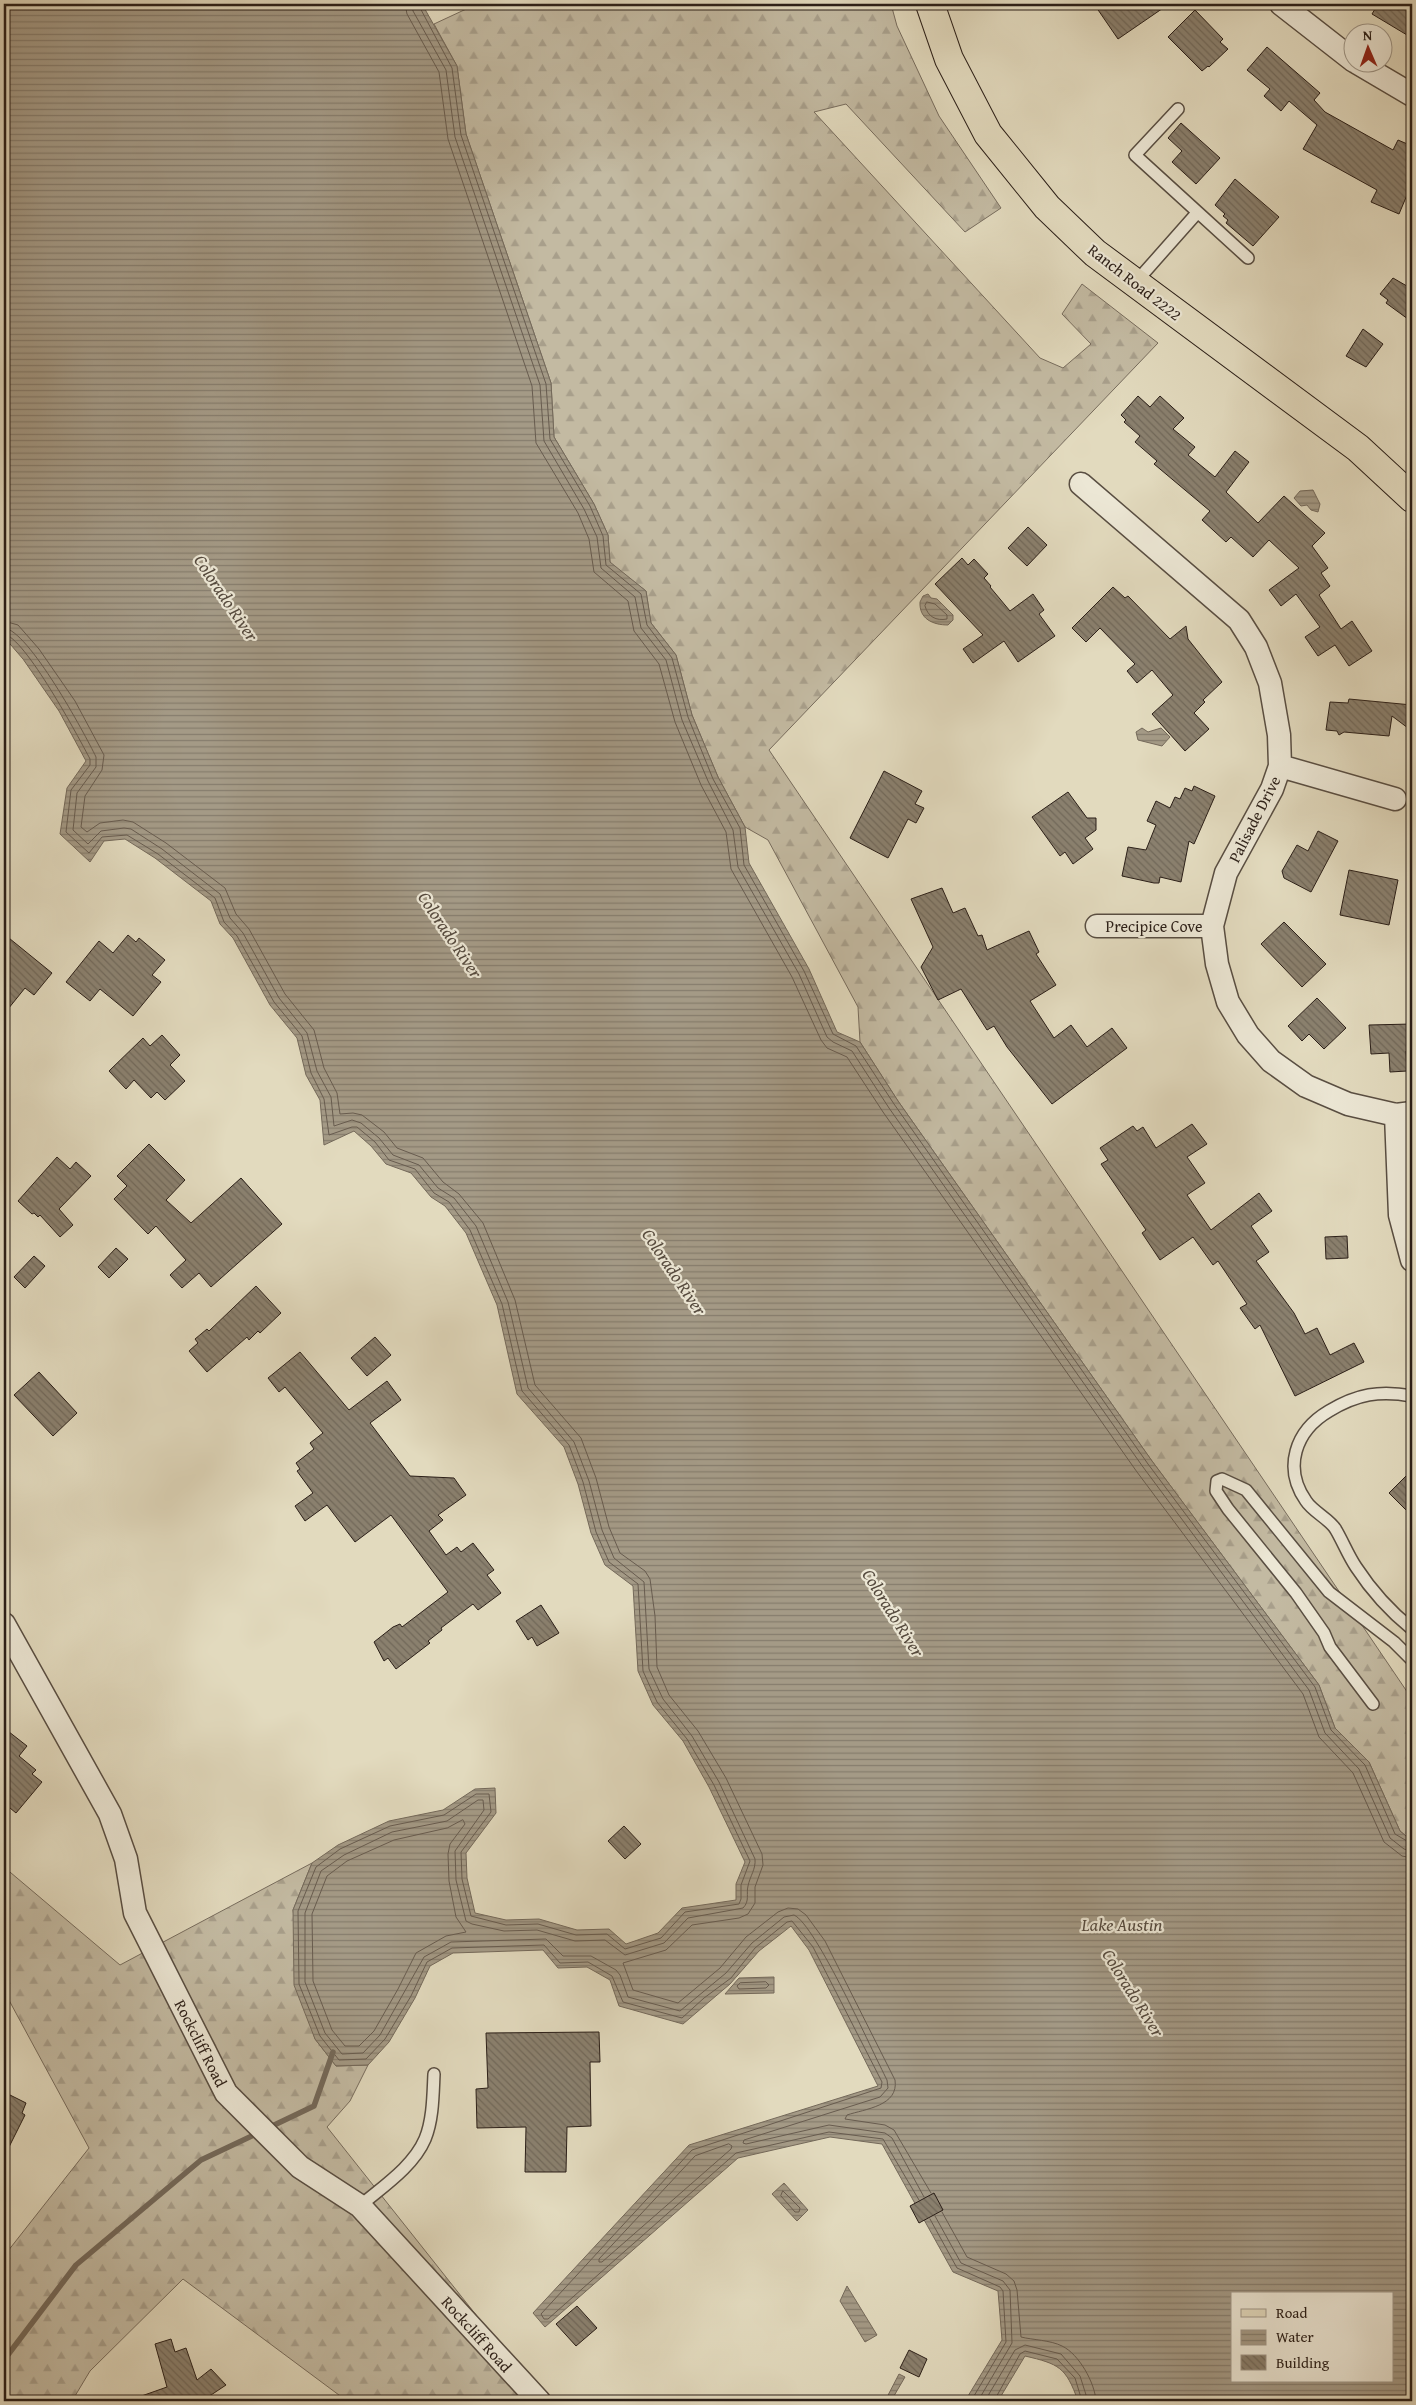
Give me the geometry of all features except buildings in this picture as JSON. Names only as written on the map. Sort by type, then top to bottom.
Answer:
[{"type":"main road","name":"Ranch Road 2222","points":[[930,4],[949,59],[988,134],[1047,207],[1095,253],[1358,448],[1412,498]]},
{"type":"street","points":[[1281,4],[1344,53]]},
{"type":"street","points":[[1372,72],[1412,95]]},
{"type":"street","name":"Palisade Drive","points":[[1081,484],[1239,620],[1256,647],[1270,683],[1278,736],[1280,766],[1272,789],[1226,872],[1212,926],[1217,964],[1228,1002],[1248,1035],[1271,1061],[1306,1086],[1340,1100],[1404,1114]]},
{"type":"street","points":[[1280,766],[1395,799]]},
{"type":"street","name":"Precipice Cove","points":[[1097,926],[1212,926]]},
{"type":"street","points":[[1404,1114],[1400,1215],[1412,1260]]},
{"type":"street","name":"Rockcliff Road","points":[[4,1624],[110,1814],[126,1859],[135,1913],[226,2093],[300,2167],[360,2206],[538,2401]]},
{"type":"lane","points":[[1178,109],[1134,154],[1248,258]]},
{"type":"lane","points":[[1135,283],[1197,213]]},
{"type":"lane","points":[[1412,1396],[1389,1392],[1356,1397],[1317,1418],[1301,1437],[1295,1450],[1293,1468],[1296,1484],[1306,1502],[1335,1528],[1357,1568],[1394,1614],[1412,1629]]},
{"type":"lane","points":[[1372,1704],[1330,1647],[1324,1633],[1296,1592],[1216,1491],[1216,1481],[1222,1478],[1246,1490],[1328,1592],[1394,1642],[1412,1660]]},
{"type":"lane","points":[[360,2206],[414,2158],[425,2138],[432,2106],[434,2074]]},
{"type":"green space","points":[[477,4],[891,4],[897,26],[939,116],[1001,208],[965,232],[846,104],[814,112],[1040,358],[1063,368],[1091,344],[1062,314],[1082,284],[1158,343],[769,750],[1412,1699],[1412,1841],[1400,1831],[1369,1762],[1335,1728],[1319,1685],[1152,1461],[898,1101],[860,1042],[858,1007],[768,840],[745,827],[718,777],[692,715],[676,655],[651,623],[646,591],[610,563],[608,535],[594,504],[554,437],[551,383],[466,134],[457,66],[434,24]]},
{"type":"green space","points":[[312,1863],[293,1910],[310,2022],[315,2039],[336,2066],[368,2065],[350,2101],[327,2127],[511,2359],[550,2401],[347,2401],[183,2279],[90,2371],[72,2401],[4,2401],[4,2256],[89,2148],[4,1991],[4,1867],[120,1965]]},
{"type":"water","name":"Lake Austin","points":[[4,4],[422,4],[457,66],[466,134],[551,383],[554,437],[594,504],[608,535],[610,562],[646,591],[651,623],[676,655],[692,715],[718,777],[745,827],[749,863],[809,969],[837,1032],[860,1042],[898,1101],[1152,1461],[1319,1685],[1335,1728],[1369,1762],[1400,1831],[1412,1841],[1412,2401],[1078,2401],[1069,2381],[1060,2369],[1046,2362],[1025,2356],[998,2401],[965,2401],[1002,2340],[998,2291],[953,2272],[882,2144],[830,2137],[738,2158],[545,2327],[533,2313],[689,2145],[878,2086],[809,1950],[791,1926],[759,1951],[730,1984],[683,2024],[619,2006],[610,1980],[587,1967],[558,1968],[543,1950],[453,1953],[430,1966],[415,1998],[389,2042],[368,2065],[336,2066],[315,2039],[294,1985],[293,1910],[312,1863],[338,1845],[389,1821],[443,1810],[475,1789],[495,1788],[496,1813],[466,1853],[467,1878],[475,1913],[506,1920],[539,1919],[577,1930],[609,1929],[626,1944],[658,1933],[682,1908],[736,1900],[736,1884],[745,1862],[709,1787],[683,1741],[653,1705],[638,1671],[633,1586],[605,1565],[591,1533],[578,1484],[564,1447],[517,1394],[497,1305],[466,1233],[445,1206],[431,1197],[411,1173],[386,1164],[371,1146],[354,1131],[324,1145],[320,1100],[306,1075],[297,1038],[270,1005],[233,938],[220,924],[211,901],[155,858],[125,839],[104,841],[90,862],[60,834],[67,788],[86,761],[59,711],[23,659],[4,637]]},
{"type":"water","points":[[1313,490],[1320,504],[1318,512],[1311,510],[1307,505],[1301,506],[1294,498],[1300,491]]},
{"type":"water","points":[[928,594],[931,598],[937,599],[953,615],[953,620],[948,625],[937,624],[924,617],[920,608],[920,602],[923,596]]},
{"type":"water","points":[[1142,728],[1148,732],[1161,728],[1170,737],[1162,746],[1138,740],[1136,732]]},
{"type":"water","points":[[774,1977],[774,1993],[725,1994],[739,1978]]},
{"type":"water","points":[[784,2183],[808,2210],[797,2221],[772,2194]]},
{"type":"water","points":[[847,2286],[877,2335],[865,2342],[840,2301]]},
{"type":"water","points":[[899,2374],[905,2377],[891,2401],[885,2401]]},
{"type":"waterway","points":[[268,2128],[314,2106],[333,2052]]},
{"type":"waterway","points":[[4,2360],[76,2265],[201,2160],[258,2133]]},
{"type":"water label","name":"Colorado River","points":[[226,598]]},
{"type":"water label","name":"Colorado River","points":[[450,935]]},
{"type":"water label","name":"Colorado River","points":[[674,1272]]},
{"type":"water label","name":"Colorado River","points":[[893,1613]]},
{"type":"water label","name":"Colorado River","points":[[1133,1993]]}]
